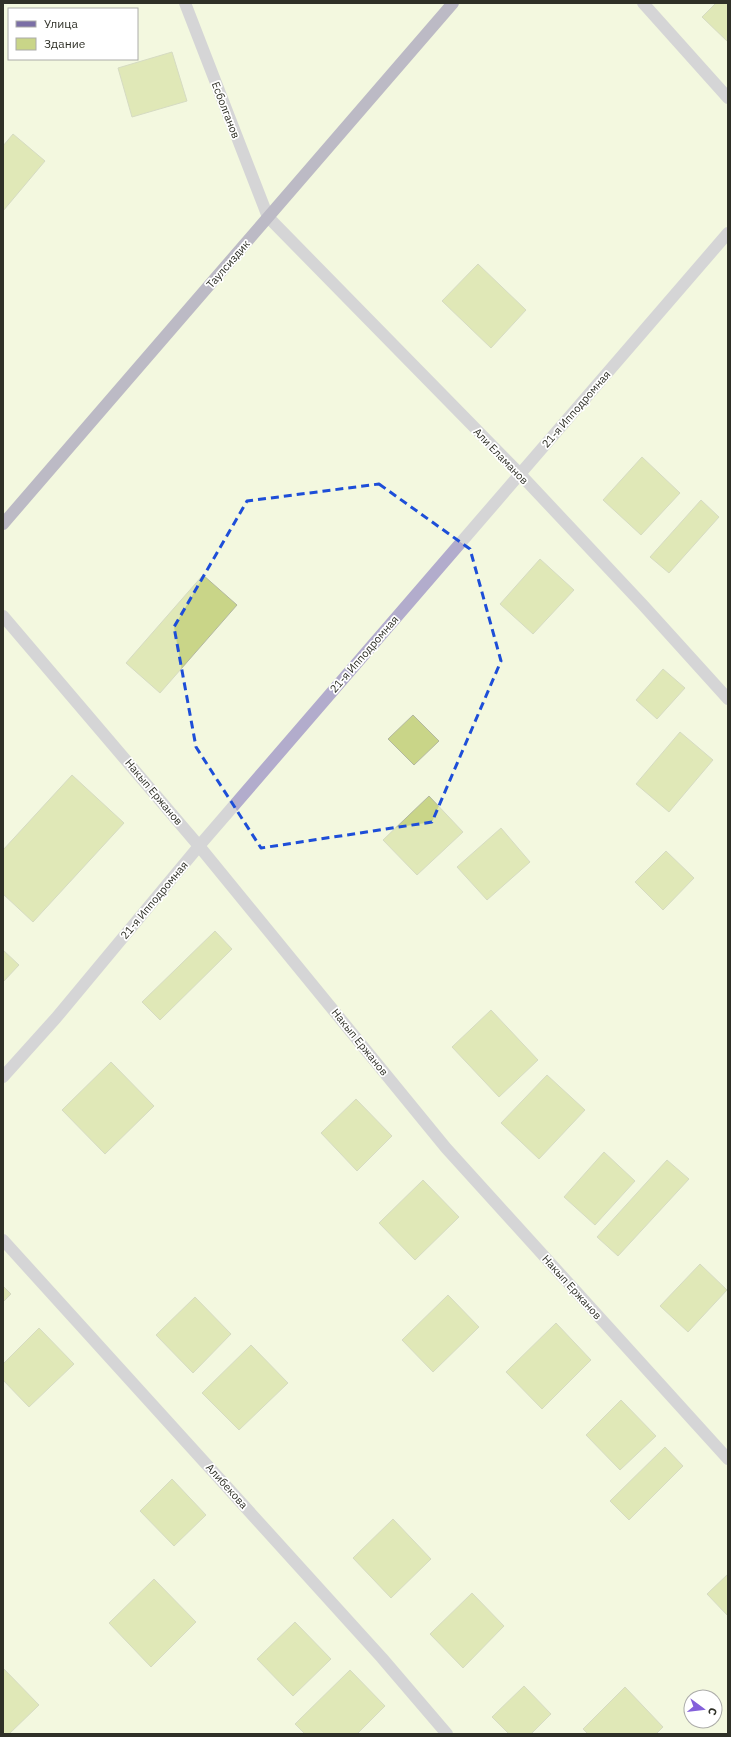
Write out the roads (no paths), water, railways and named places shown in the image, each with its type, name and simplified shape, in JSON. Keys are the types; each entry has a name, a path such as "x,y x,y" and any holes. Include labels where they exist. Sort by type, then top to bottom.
{"main road":[{"name":"Таулсиздик","path":"3,524 453,3"}],"street":[{"name":"Есболганов","path":"185,3 268,218"},
{"path":"643,3 728,98"},
{"name":"Али Еламанов","path":"268,218 520,474 643,605 728,699"},
{"name":"21-я Ипподромная","path":"3,1077 56,1018 199,846 728,233"},
{"name":"Накып Ержанов","path":"3,616 199,846 446,1148 728,1460"},
{"name":"Алибекова","path":"3,1240 377,1652 447,1734"}]}
